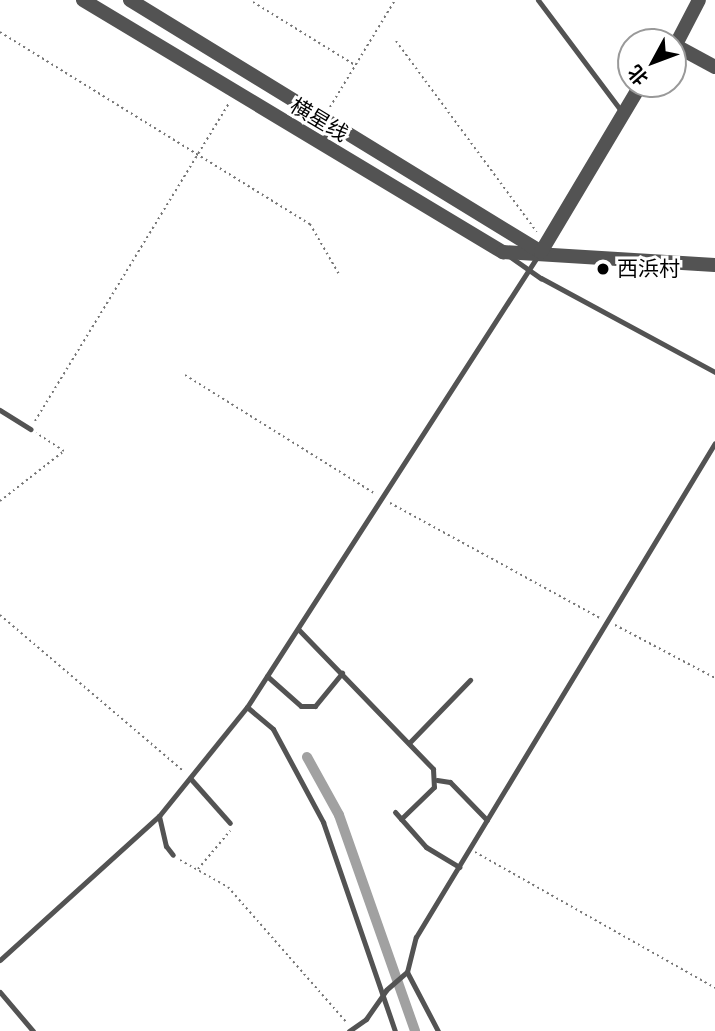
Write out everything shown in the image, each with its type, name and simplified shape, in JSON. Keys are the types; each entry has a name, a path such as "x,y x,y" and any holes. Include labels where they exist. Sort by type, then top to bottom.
{"street":[{"name":"横星线","path":"83,0 320,145 503,252 544,248 715,265"},
{"name":"横星线","path":"130,0 327,121 544,248"},
{"path":"699,0 688,26 701,59"},
{"path":"687,53 715,67"},
{"path":"544,248 633,98"}],"lane":[{"path":"538,0 624,114"},
{"path":"320,145 327,121"},
{"path":"0,960 159,816 247,707 384,499 527,269 544,248"},
{"path":"503,252 527,269 715,372"},
{"path":"0,410 30,429"},
{"path":"350,1030 366,1019 385,992 407,972 416,937 715,443"},
{"path":"299,630 433,769 437,780"},
{"path":"267,676 301,706 315,706 342,673"},
{"path":"409,743 470,680"},
{"path":"247,707 273,729 323,822 385,992 395,1031"},
{"path":"190,778 230,823"},
{"path":"437,780 450,782 486,820"},
{"path":"401,819 437,780"},
{"path":"395,812 426,847 459,867"},
{"path":"159,816 166,846 173,855"},
{"path":"407,972 438,1031"},
{"path":"0,992 33,1031"}],"path":[{"path":"327,121 395,0"},
{"path":"253,2 356,66"},
{"path":"0,32 310,224 340,276"},
{"path":"396,41 544,248"},
{"path":"0,501 64,451 30,429 235,93"},
{"path":"184,374 384,499 715,678"},
{"path":"0,615 190,778"},
{"path":"196,871 230,832 230,823"},
{"path":"470,849 715,988"},
{"path":"173,855 196,871 228,887 350,1030"}],"waterway":[{"path":"307,757 339,815 415,1031"}],"place":[{"name":"西浜村","path":"603,269"}]}
